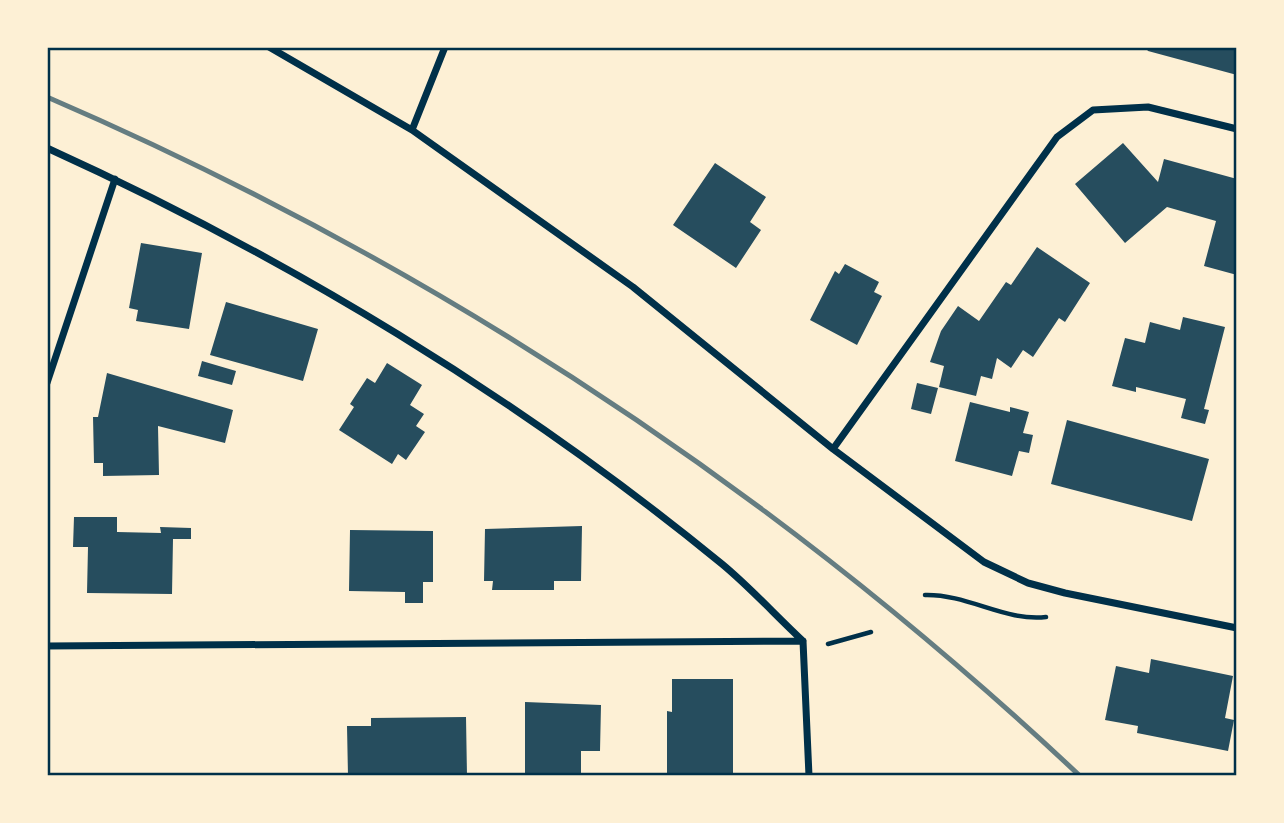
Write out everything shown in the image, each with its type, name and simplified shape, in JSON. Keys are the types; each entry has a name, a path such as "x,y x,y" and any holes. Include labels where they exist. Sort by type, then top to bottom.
{"street":[{"path":"269,47 412,130 633,288 833,449 984,562 1028,583 1065,593 1237,628"},
{"path":"412,130 445,47"},
{"path":"833,449 1057,137 1093,110 1148,107 1237,129"},
{"path":"47,148 115,179 314,286 448,365 590,463 714,558 803,641 809,776"},
{"path":"47,383 115,179"},
{"path":"47,646 803,641"}],"path":[{"path":"925,594 963,597 1031,618 1048,617 1059,610 1065,593"},
{"path":"803,641 830,644 871,632"}],"building":[{"path":"1145,47 1237,47 1237,75 1148,51"},
{"path":"1123,143 1158,182 1164,159 1237,179 1237,275 1204,266 1216,221 1167,207 1125,243 1075,184"},
{"path":"715,163 766,197 750,222 761,230 736,268 673,225"},
{"path":"141,243 202,253 189,329 136,321 138,310 129,308"},
{"path":"1037,247 1090,283 1065,322 1059,318 1033,357 1023,350 1011,368 997,358 992,379 981,376 976,396 939,387 944,366 930,362 941,331 958,306 979,321 1006,282 1011,285"},
{"path":"845,264 879,282 874,292 882,296 857,345 810,320 835,271 839,274"},
{"path":"226,302 318,329 303,381 210,355"},
{"path":"1183,317 1225,327 1204,409 1209,410 1205,424 1181,418 1186,399 1136,387 1136,392 1112,386 1125,338 1145,343 1150,322 1180,330"},
{"path":"202,361 236,371 232,385 198,376"},
{"path":"387,363 422,385 410,405 424,414 416,426 425,432 406,460 398,454 392,464 339,430 354,407 350,404 367,378 375,383"},
{"path":"107,373 233,410 225,443 158,426 159,475 103,476 103,463 94,463 93,417 98,417"},
{"path":"917,383 938,388 931,414 911,409"},
{"path":"970,402 1010,412 1010,407 1029,412 1023,433 1033,435 1029,453 1019,451 1012,476 955,461"},
{"path":"1067,420 1209,459 1192,521 1051,484"},
{"path":"74,517 117,517 117,532 161,533 160,527 191,528 191,539 173,539 172,594 87,593 88,547 73,547"},
{"path":"582,526 581,581 554,581 554,590 492,590 493,581 484,581 485,529"},
{"path":"350,530 433,531 433,582 423,582 423,603 405,603 405,592 349,591"},
{"path":"1151,659 1233,676 1225,718 1234,720 1228,751 1137,733 1138,726 1105,720 1116,666 1149,673"},
{"path":"672,679 733,679 733,776 667,776 667,711 672,712"},
{"path":"525,702 601,705 600,751 581,751 581,773 525,773"},
{"path":"466,717 467,776 348,776 347,726 371,726 371,718"}],"railway":[{"path":"47,97 189,162 328,233 463,309 594,391 721,479 844,572 964,671 1080,776"}]}
